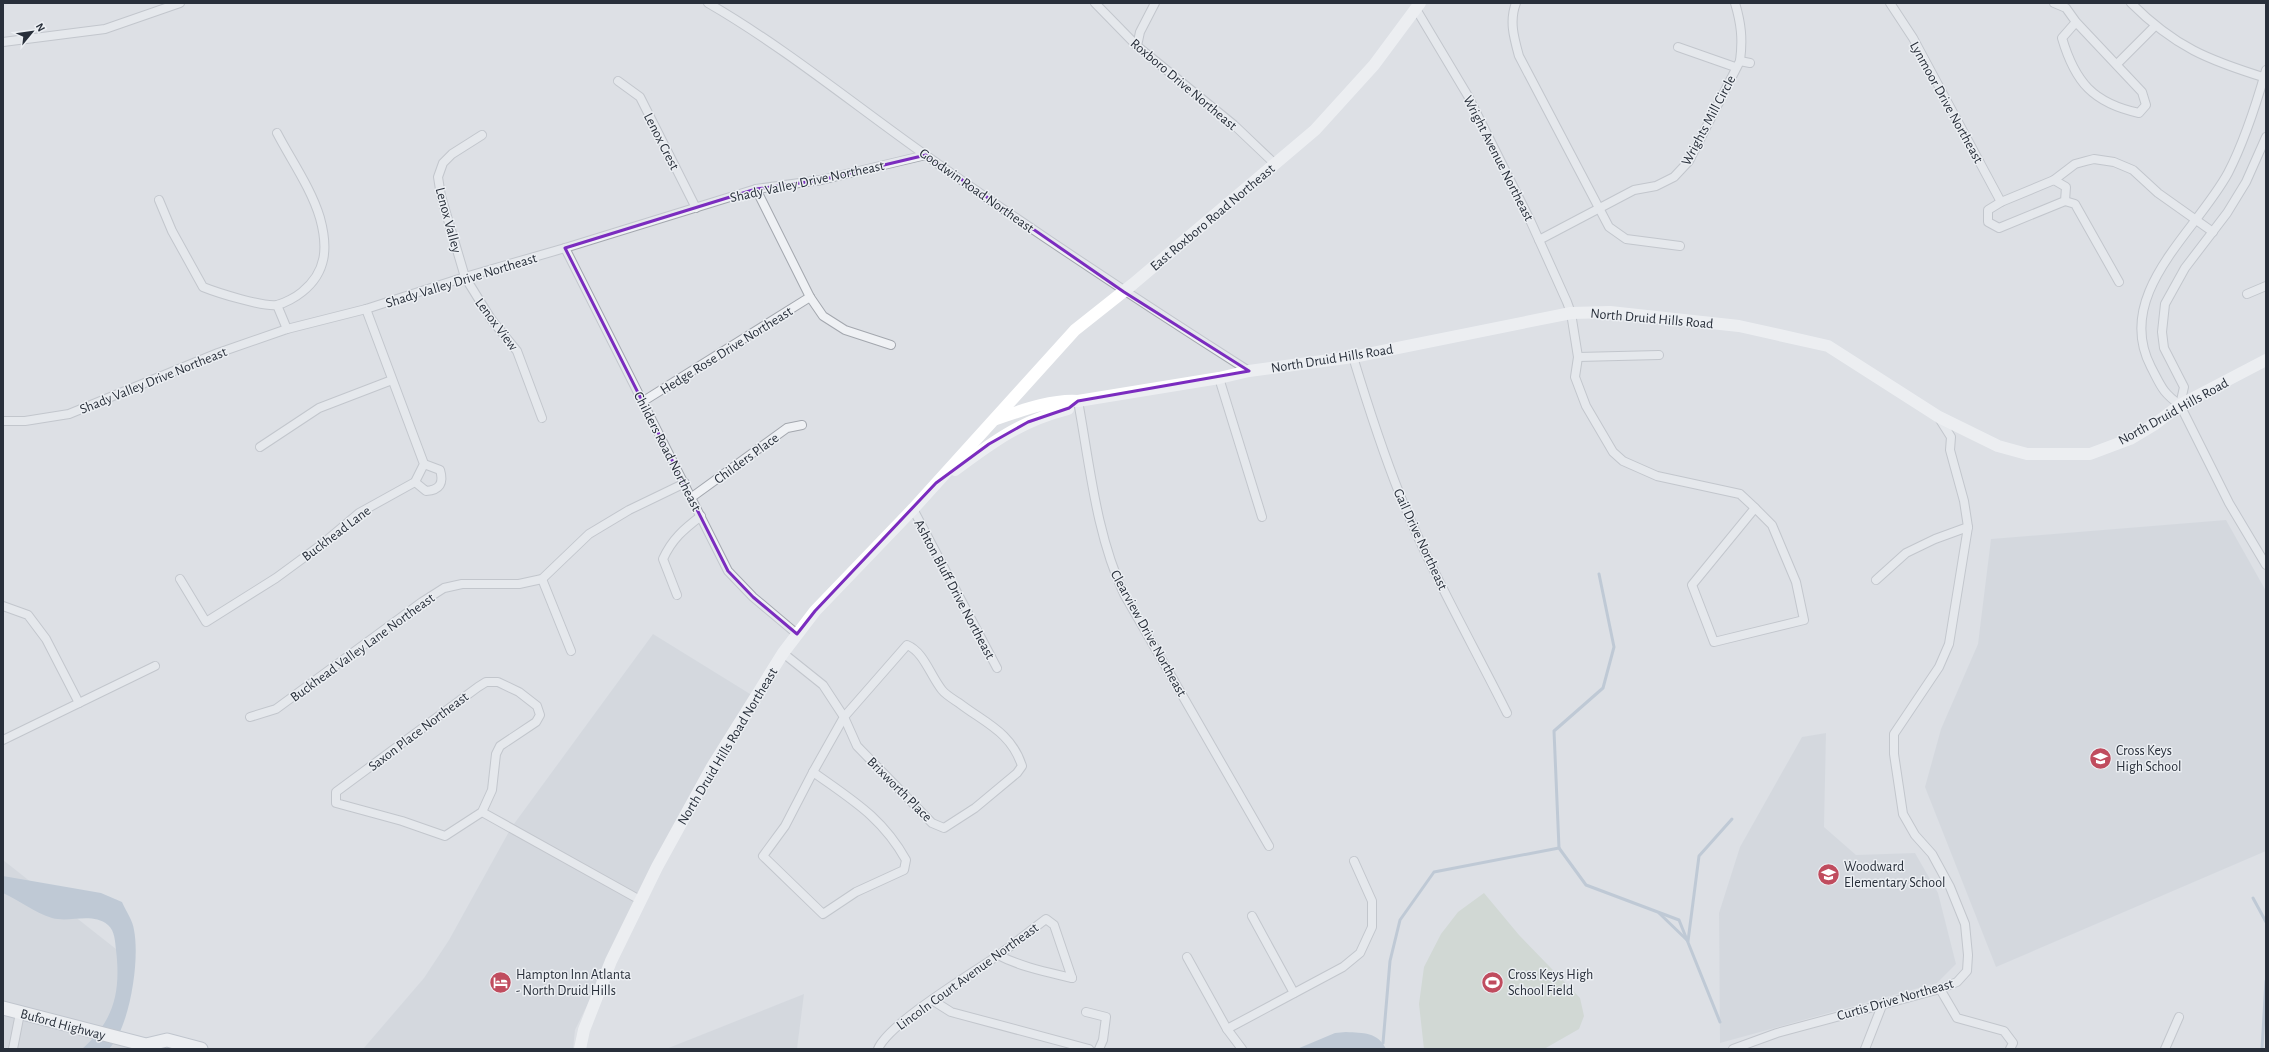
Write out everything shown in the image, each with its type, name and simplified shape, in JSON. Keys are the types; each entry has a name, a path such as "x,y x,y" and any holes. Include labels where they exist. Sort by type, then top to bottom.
{"main road":[{"name":"East Roxboro Road Northeast","path":"993,421 1075,330 1124,292 1315,130 1374,64 1418,6"},
{"name":"North Druid Hills Road","path":"993,421 1026,410 1068,401 1078,402 1219,378 1249,371 1353,357 1571,313 1610,312 1732,325 1828,346 1939,417 1998,446 2027,454 2090,454 2130,439 2155,424 2180,405 2266,360"},
{"name":"North Druid Hills Road Northeast","path":"936,483 1006,433 1048,414 1069,408 1078,402"},
{"name":"North Druid Hills Road Northeast","path":"580,1049 584,1030 611,961 640,900 712,767 782,653 815,611 914,509 993,421"},
{"name":"Buford Highway","path":"3,1008 148,1047 167,1040 201,1049"}],"street":[{"path":"3,42 105,29 180,3"},
{"name":"Goodwin Road Northeast","path":"708,3 718,5 756,31 926,155 1124,292 1249,371"},
{"name":"Roxboro Drive Northeast","path":"1095,3 1137,46 1234,125 1275,164"},
{"path":"1137,46 1140,32 1155,3"},
{"path":"1516,3 1512,15 1514,39 1519,56 1609,227 1626,239 1680,246"},
{"name":"Wrights Mill Circle","path":"1539,240 1634,190 1656,186 1674,178 1689,161 1738,64 1742,42 1741,26 1734,3"},
{"name":"Lynmoor Drive Northeast","path":"1890,3 1913,38 2001,202"},
{"path":"2054,3 2066,8 2076,22 2142,92 2146,105 2139,112 2109,104 2095,96 2076,71 2067,54 2062,38 2076,22"},
{"path":"2131,3 2155,26 2190,49 2217,62 2265,75 2257,104 2231,165 2210,202 2168,257 2153,282 2146,298 2142,316 2145,354 2166,395 2180,405 2229,503 2266,565"},
{"name":"Wright Avenue Northeast","path":"1418,6 1468,96 1539,240 1571,313 1578,357 1575,377 1586,406 1608,446 1623,461 1657,476 1740,494 1755,508 1772,525 1796,582 1804,620 1714,642 1692,585 1755,508"},
{"path":"2117,64 2155,26"},
{"path":"1678,47 1738,64 1750,63"},
{"name":"Lenox Crest","path":"618,81 640,96 696,208"},
{"path":"159,200 175,237 204,287 230,297 277,305 297,296 314,282 324,262 324,246 319,217 277,133"},
{"name":"Lenox Valley","path":"464,277 441,196 438,177 443,163 452,154 482,136"},
{"path":"2180,405 2184,387 2164,348 2162,332 2165,304 2185,268 2213,232 2246,182 2266,136"},
{"name":"Shady Valley Drive Northeast","path":"3,421 32,421 69,414 218,353 287,329 366,309 464,277 756,190 821,180 926,155"},
{"path":"2119,282 2075,204 2065,201 1999,228 1988,222 1988,210 2001,202 2054,180 2075,164 2094,159 2114,162 2133,170 2158,193 2213,232"},
{"path":"2054,180 2066,187 2065,201"},
{"path":"756,190 810,297 823,316 845,330 892,345"},
{"name":"Childers Road Northeast","path":"565,248 728,570 753,598 797,634"},
{"name":"Lenox View","path":"464,277 490,319 518,351 542,418"},
{"path":"2247,294 2266,286"},
{"name":"Hedge Rose Drive Northeast","path":"642,402 810,297"},
{"path":"277,305 287,329"},
{"path":"366,309 424,464 440,470 443,480 440,486 435,490 426,491 414,482 424,464"},
{"path":"1578,357 1659,355"},
{"name":"Gail Drive Northeast","path":"1353,357 1368,406 1400,495 1430,563 1507,713"},
{"path":"1219,378 1262,517"},
{"path":"260,447 319,408 392,380"},
{"name":"Clearview Drive Northeast","path":"1078,402 1104,541 1114,572 1124,594 1269,846"},
{"name":"Curtis Drive Northeast","path":"1733,1049 1777,1033 1883,1003 1940,989 1957,982 1967,971 1965,924 1947,880 1932,854 1914,835 1904,814 1894,754 1894,734 1939,667 1949,644 1968,527 1964,501 1950,450 1951,437 1939,417"},
{"name":"Childers Place","path":"692,497 787,428 802,425"},
{"name":"Buckhead Lane","path":"180,579 206,622 276,578 321,545 359,513 414,482"},
{"path":"571,651 542,579 588,534 629,510 685,483"},
{"name":"Ashton Bluff Drive Northeast","path":"914,509 997,668"},
{"path":"677,595 663,559 669,545 689,525 701,516"},
{"path":"1876,580 1906,553 1935,539 1968,527"},
{"name":"Buckhead Valley Lane Northeast","path":"250,717 276,709 422,602 444,588 462,584 519,584 542,579"},
{"path":"3,606 28,615 46,639 79,703"},
{"name":"Brixworth Place","path":"782,653 823,685 844,717 857,746 932,823 944,828 975,808 1017,773 1022,766 1013,747 998,729 974,715 943,692 929,672 917,649 907,645 844,717 813,772 785,826 763,856 823,914 856,892 904,870 906,860 881,824 862,806 813,772"},
{"path":"3,740 155,666"},
{"name":"Saxon Place Northeast","path":"486,682 498,682 519,692 537,706 540,715 536,722 500,746 496,754 492,790 482,812 445,836 402,821 336,803 336,792 478,687 486,682"},
{"path":"482,812 640,900"},
{"path":"1227,1029 1343,967 1360,953 1372,927 1372,901 1354,861"},
{"path":"1252,916 1294,993"},
{"name":"Lincoln Court Avenue Northeast","path":"878,1049 882,1039 932,1000 998,955 1046,919 1054,924 1072,978 1042,971 1010,961 998,955"},
{"path":"1187,957 1227,1029 1242,1049"},
{"path":"1940,989 1957,1018 2004,1031 2012,1043 2010,1049"},
{"path":"932,1000 951,1012 1089,1049"},
{"path":"1865,1049 1883,1003"},
{"path":"1086,1012 1106,1017 1103,1040 1099,1049"},
{"path":"13,1049 20,1013"},
{"path":"2165,1049 2179,1017"}],"highlighted area":[{"path":"926,155 1124,292 1249,371 1078,401 1069,408 1028,422 989,444 936,483 815,611 797,634 753,597 728,571 565,248 756,189 821,180"}],"shaded area":[{"name":"Cross Keys High School","path":"2226,520 2266,591 2266,851 1996,967 1925,787 1941,729 1978,644 1991,539"},
{"path":"653,634 755,697 632,914 575,1030 573,1049 363,1049 424,978 449,940 511,828"},
{"name":"Woodward Elementary School","path":"1826,733 1824,827 1856,855 1915,853 1938,893 1956,964 1937,983 1720,1043 1719,913 1740,847 1802,737"},
{"path":"3,860 135,964 108,1034 184,1049 3,1049"},
{"path":"804,994 797,1049 666,1049"}],"green space":[{"name":"Cross Keys High School Field","path":"1484,893 1519,935 1580,998 1584,1016 1579,1029 1544,1049 1424,1049 1419,1004 1424,967 1441,934 1458,912"}],"water":[{"path":"3,876 101,893 122,902 134,930 136,958 132,992 128,1010 123,1025 109,1049 82,1049 102,1028 113,1005 116,992 117,965 115,940 112,930 102,921 95,919 59,919 39,913 3,893"},
{"path":"1335,1033 1364,1033 1374,1036 1383,1043 1386,1049 1297,1049"}],"waterway":[{"path":"1559,848 1554,731 1603,688 1614,647 1599,574"},
{"path":"1659,913 1688,941 1699,856 1732,819"},
{"path":"1383,1043 1390,961 1400,920 1434,872 1559,848 1586,885 1679,920 1720,1022"},
{"path":"2253,898 2266,922"},
{"path":"2262,1049 2266,981"}],"place":[{"name":"Cross Keys High School","path":"2100,758"},
{"name":"Woodward Elementary School","path":"1829,874"},
{"name":"Hampton Inn Atlanta - North Druid Hills","path":"501,982"},
{"name":"Cross Keys High School Field","path":"1493,982"}]}
